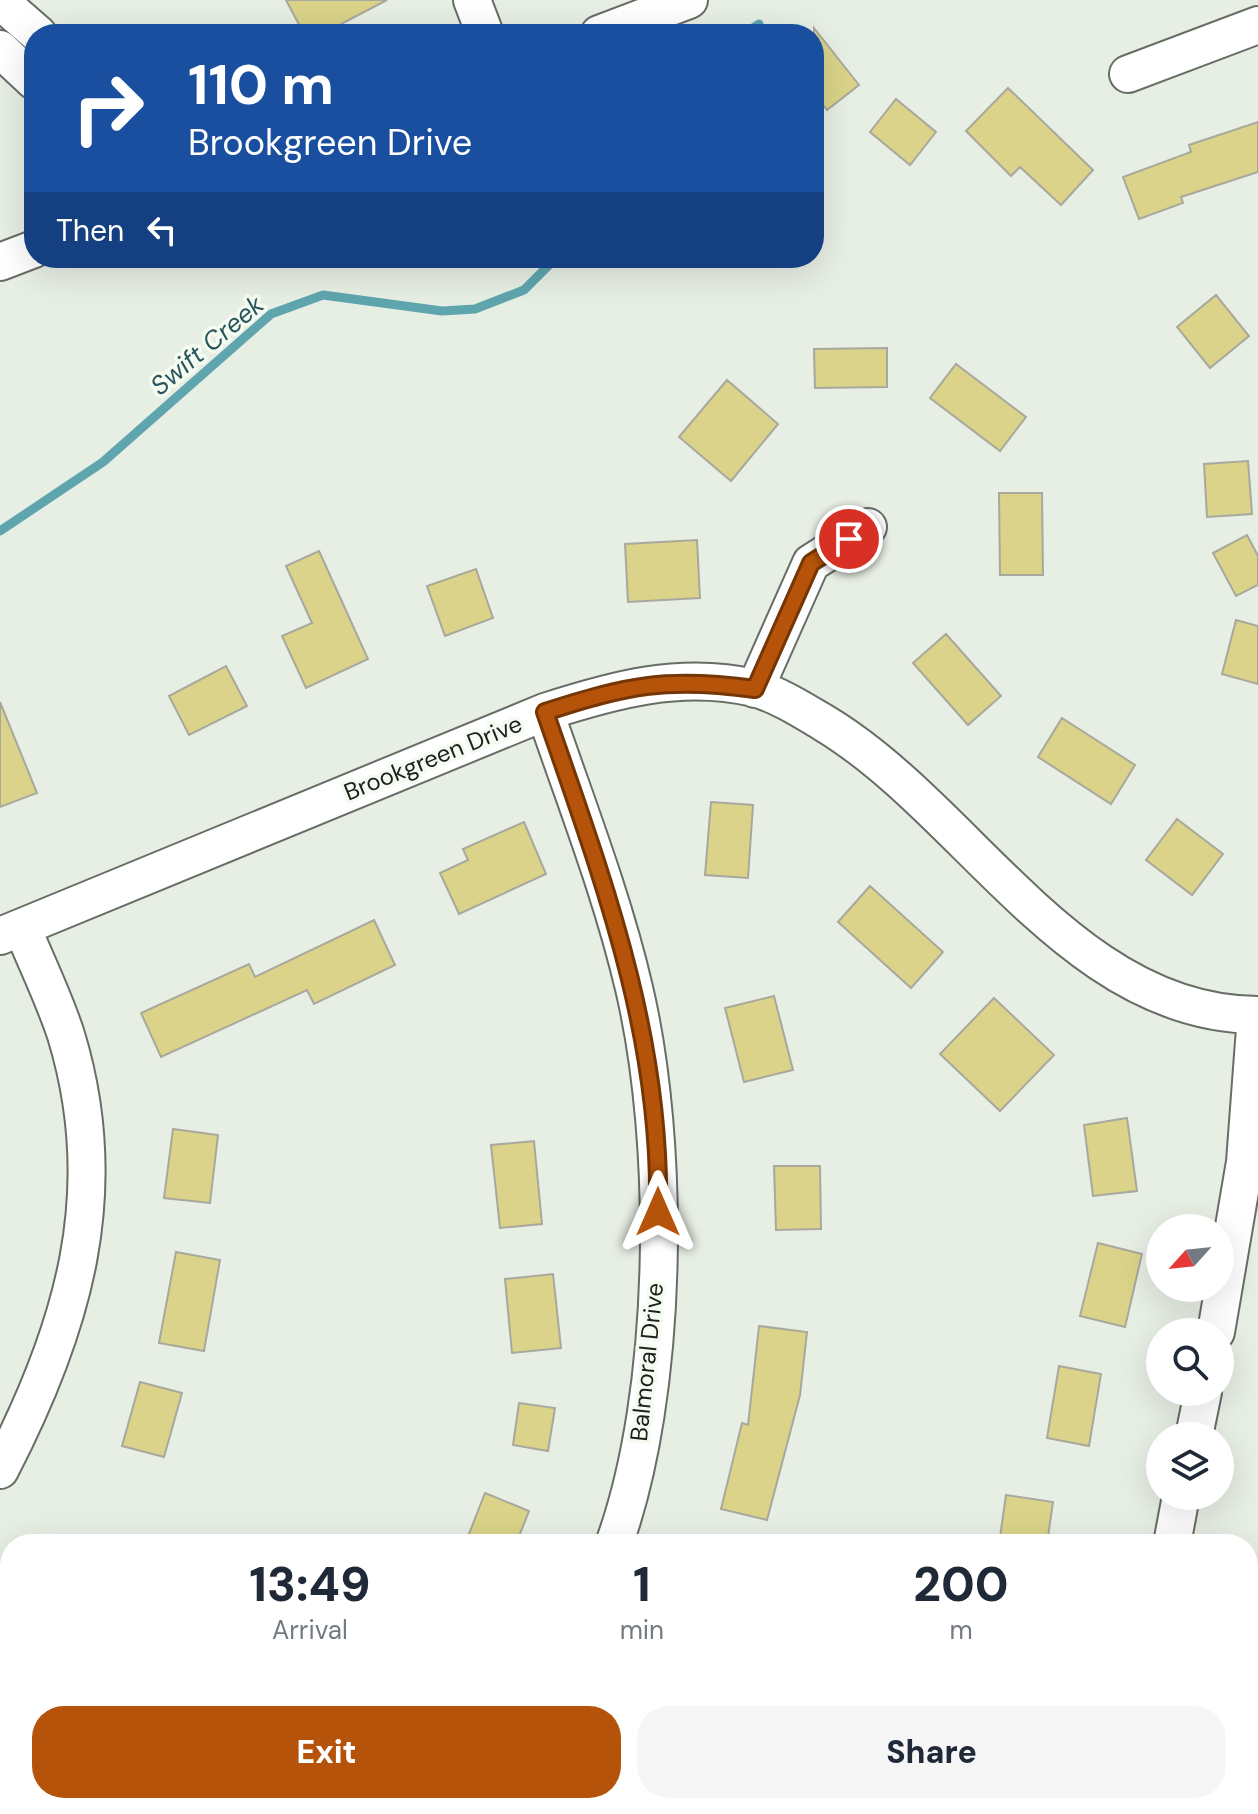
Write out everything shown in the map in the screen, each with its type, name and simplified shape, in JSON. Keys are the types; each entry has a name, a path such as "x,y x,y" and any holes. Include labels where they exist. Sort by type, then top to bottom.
{"street":[{"path":"472,0 481,24"},
{"path":"625,24 689,0"},
{"path":"0,1 26,24"},
{"path":"1128,74 1258,25"},
{"path":"0,49 24,72"},
{"path":"0,262 24,253"},
{"path":"755,689 811,563 868,527"},
{"name":"Brookgreen Drive","path":"11,931 545,712 638,685 710,683 755,689 825,723 892,771 1065,939 1100,962 1135,982 1196,1007 1257,1015"},
{"name":"Balmoral Drive","path":"545,712 617,920 635,991 646,1062 658,1183 654,1327 646,1399 635,1471 617,1534"},
{"path":"0,1470 21,1429 67,1314 79,1268 86,1222 83,1115 65,1032 11,931"},
{"path":"1218,1318 1245,1162 1257,1015"},
{"path":"1174,1534 1178,1510"}],"building":[{"path":"286,0 387,0 341,24 299,24"},
{"path":"824,41 859,85 827,110 824,106"},
{"path":"1008,88 1093,170 1061,205 1020,167 1011,176 966,131"},
{"path":"896,99 936,132 910,165 870,132"},
{"path":"1258,122 1258,172 1181,197 1183,203 1139,219 1123,177 1191,152 1189,145"},
{"path":"1216,295 1249,336 1210,368 1177,327"},
{"path":"887,348 887,387 815,388 814,349"},
{"path":"956,364 1026,417 1000,451 930,398"},
{"path":"727,380 778,424 731,481 679,437"},
{"path":"1248,461 1252,514 1207,517 1204,464"},
{"path":"999,493 1042,493 1043,575 1000,575"},
{"path":"1247,535 1258,556 1258,585 1236,596 1213,553"},
{"path":"697,540 700,598 628,602 625,544"},
{"path":"319,551 368,659 306,688 282,636 312,623 286,566"},
{"path":"476,569 493,618 445,636 427,586"},
{"path":"1236,620 1258,626 1258,684 1222,674"},
{"path":"946,634 1001,696 968,725 913,663"},
{"path":"226,666 247,706 189,735 169,696"},
{"path":"0,702 37,793 0,807"},
{"path":"1062,718 1135,765 1111,804 1038,757"},
{"path":"711,802 753,805 748,878 705,875"},
{"path":"1177,819 1223,854 1192,895 1146,860"},
{"path":"524,822 546,874 459,914 440,873 468,860 463,849"},
{"path":"870,886 943,952 911,988 838,922"},
{"path":"374,920 395,965 314,1004 307,990 161,1057 141,1013 249,964 255,977"},
{"path":"774,996 793,1070 744,1082 725,1008"},
{"path":"994,998 1054,1055 1000,1111 940,1054"},
{"path":"1127,1118 1137,1191 1093,1196 1084,1125"},
{"path":"173,1129 218,1135 210,1203 164,1198"},
{"path":"534,1141 542,1224 500,1228 491,1145"},
{"path":"774,1166 820,1166 821,1229 776,1230"},
{"path":"1098,1243 1142,1254 1125,1327 1080,1316"},
{"path":"176,1252 220,1260 204,1351 159,1343"},
{"path":"553,1274 561,1348 512,1353 505,1279"},
{"path":"759,1326 807,1332 800,1395 767,1520 721,1509 742,1423 748,1425"},
{"path":"1059,1366 1101,1374 1089,1446 1047,1438"},
{"path":"140,1382 182,1393 164,1457 122,1446"},
{"path":"519,1403 555,1408 548,1451 513,1445"},
{"path":"485,1493 529,1511 520,1534 469,1534"},
{"path":"1006,1495 1053,1502 1048,1534 1000,1534"}],"waterway":[{"name":"Swift Creek","path":"0,531 103,462 271,314 323,295 442,311 475,309 524,290 546,268"}],"route":[{"path":"658,1212 646,1062 635,991 617,920 545,712 638,685 710,683 755,689 811,563 849,539"}]}
